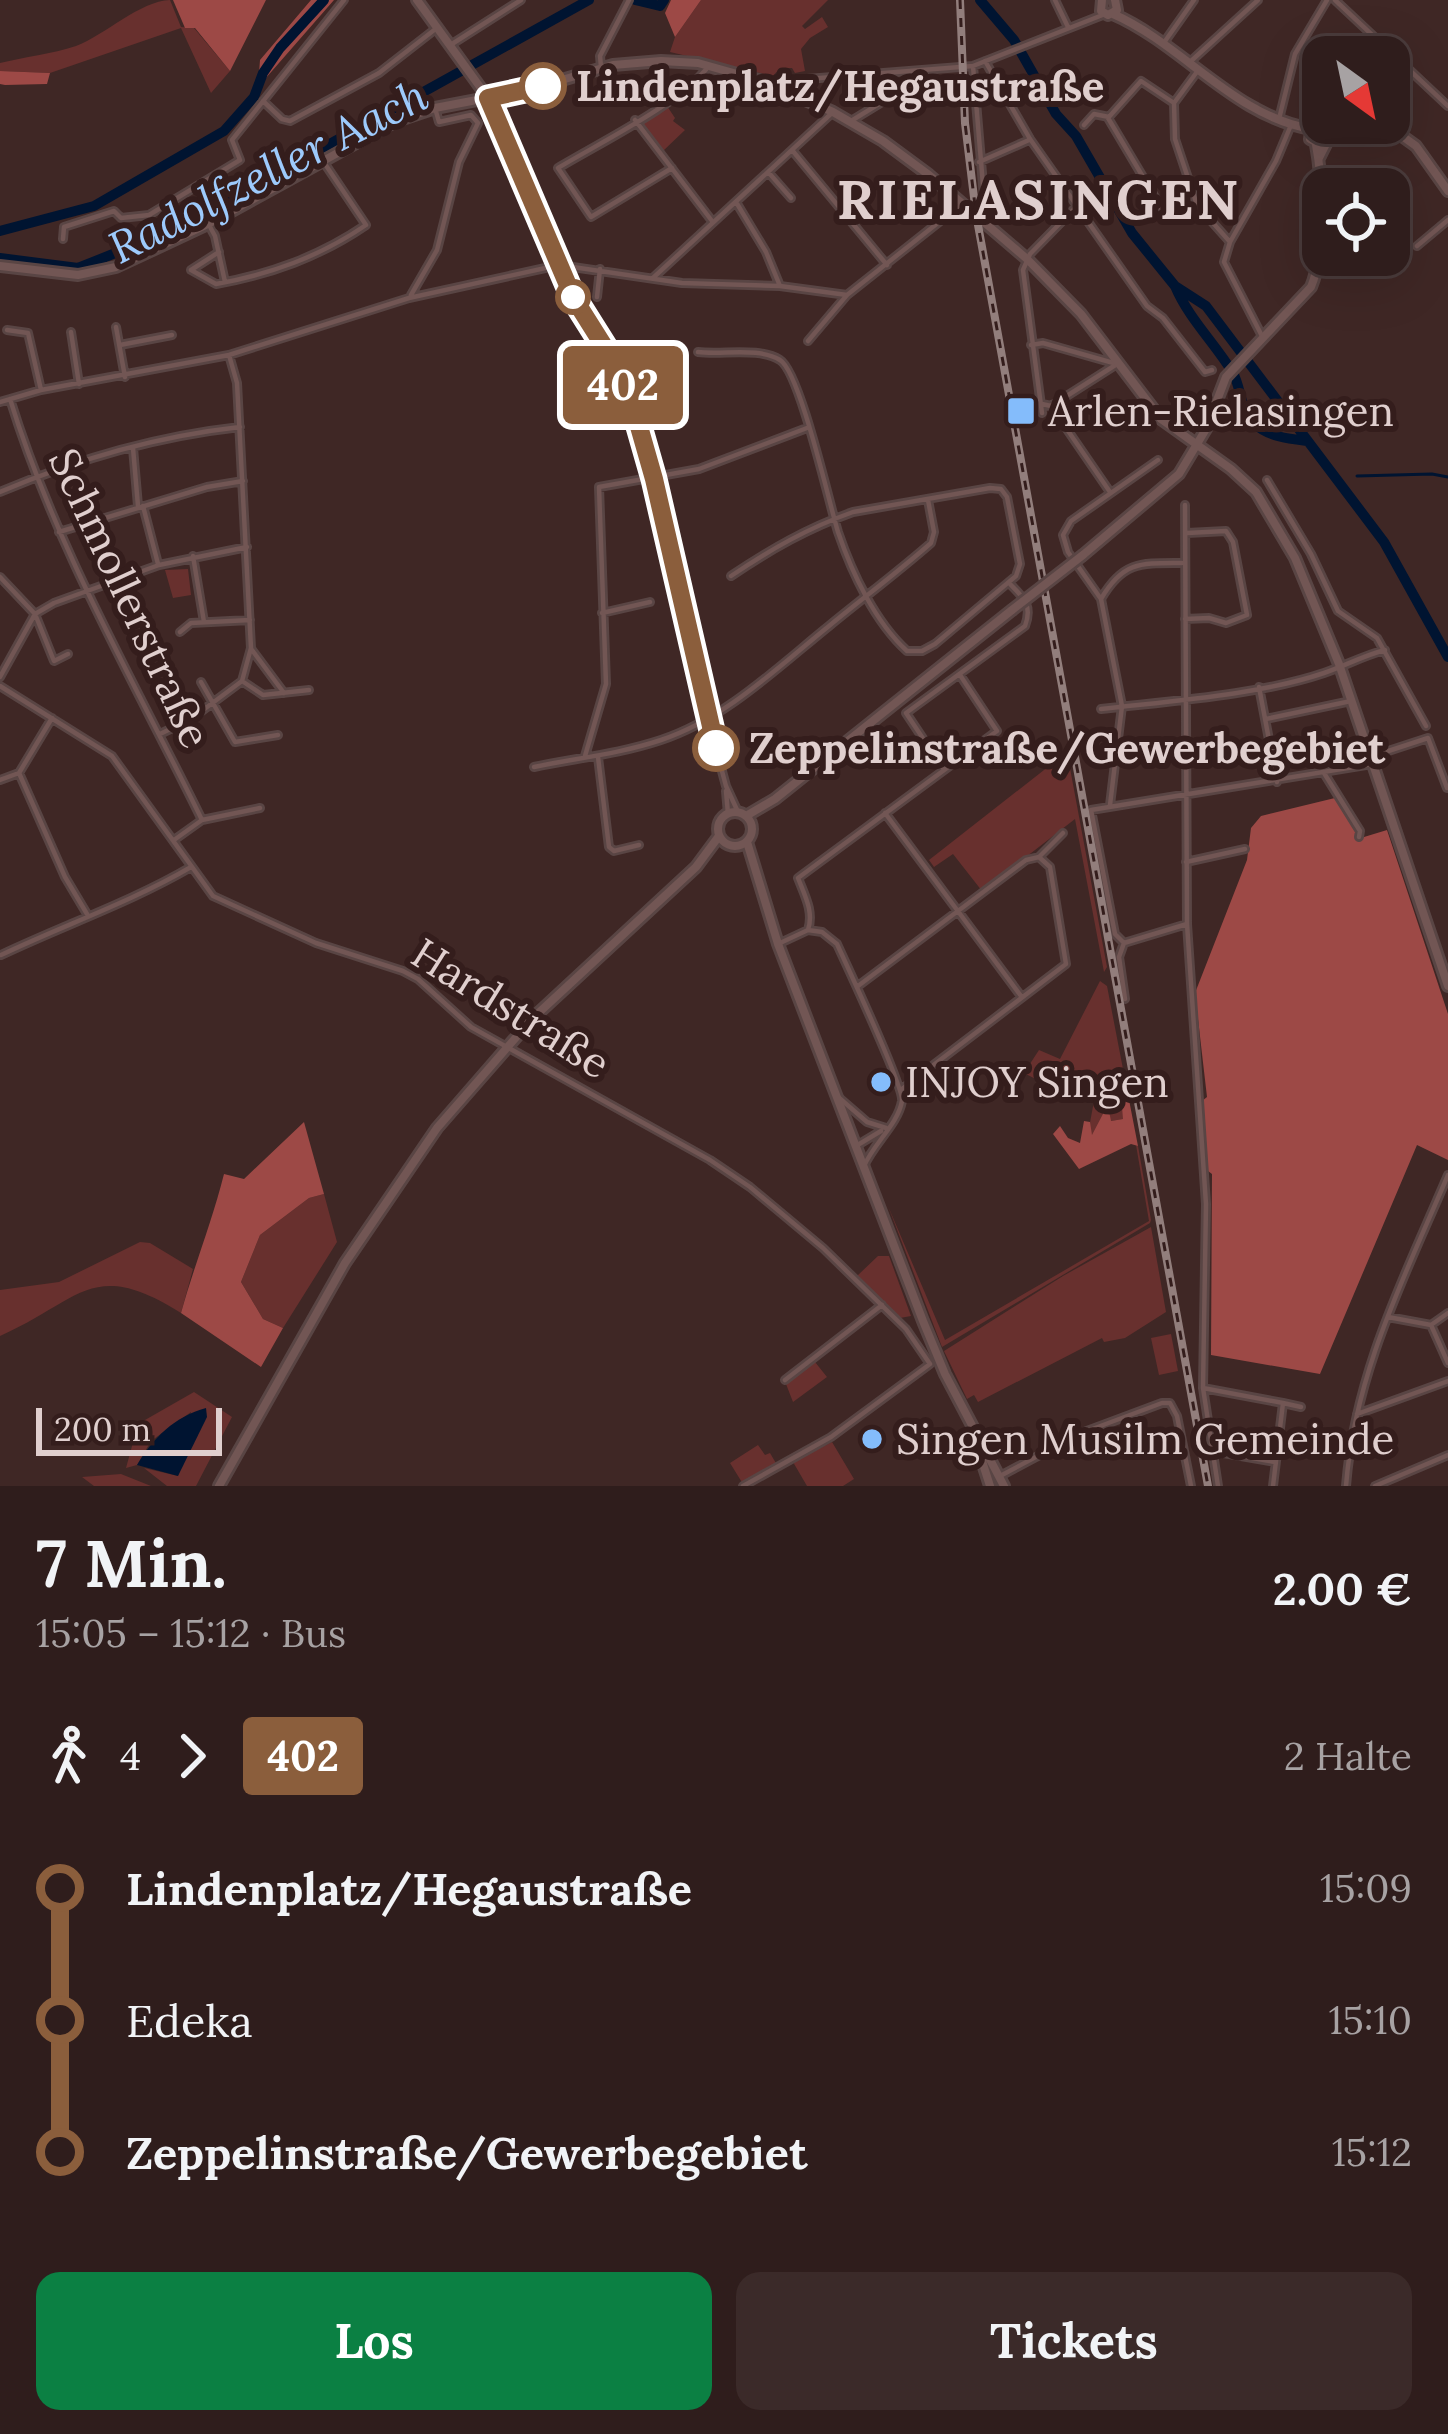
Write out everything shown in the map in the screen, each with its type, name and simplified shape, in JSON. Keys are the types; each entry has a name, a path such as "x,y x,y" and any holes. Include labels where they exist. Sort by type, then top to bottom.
{"main road":[{"path":"418,0 488,98"},
{"path":"1109,7 1302,131"},
{"path":"0,266 78,274 116,266 208,224 395,121 601,68 661,61 709,66 790,92 833,112 929,175 1027,259 1081,314 1161,419 1256,492 1295,558 1339,664 1448,986"},
{"path":"1410,142 1447,186"},
{"path":"695,866 737,844 775,799 1170,484 1197,446 1222,384 1302,301 1315,276"},
{"path":"219,1486 345,1263 408,1166 505,1047 695,866 719,836 719,823 775,799"},
{"path":"737,814 752,828"},
{"path":"719,836 737,844 754,869 778,944 922,1321 1001,1481"},
{"path":"970,1422 987,1485"}],"street":[{"path":"63,239 64,227 114,211 121,218 149,215 240,160 232,140 344,0"},
{"path":"452,44 521,0"},
{"path":"1055,0 1068,27"},
{"path":"1163,44 1194,0"},
{"path":"1190,62 1258,0"},
{"path":"1279,118 1294,54 1331,0 1448,106"},
{"path":"601,68 600,56 628,3"},
{"path":"790,92 807,79 973,66 1109,7"},
{"path":"263,100 290,122 379,73 438,27"},
{"path":"985,61 1030,140 1147,306 1205,372 1213,370"},
{"path":"672,168 591,217 558,168 694,84 709,66"},
{"path":"973,66 982,219"},
{"path":"1199,69 1174,103 1175,139 1197,206 1230,242"},
{"path":"1108,117 1141,81 1174,103"},
{"path":"488,98 559,265 632,402 708,719 737,814"},
{"path":"850,121 886,99"},
{"path":"410,298 437,250 459,162 478,123 471,115 439,122 435,108"},
{"path":"654,278 833,112"},
{"path":"1084,125 1094,114 1108,117 1165,214 1197,206"},
{"path":"635,120 712,220"},
{"path":"1263,339 1224,262 1230,242 1294,126"},
{"path":"979,163 1030,140"},
{"path":"792,150 887,265"},
{"path":"218,252 191,269 210,282 225,282 305,261 366,225 323,160"},
{"path":"769,173 791,198"},
{"path":"736,202 780,286"},
{"path":"808,341 847,295 963,203"},
{"path":"1042,413 1024,270 1027,259 1076,206"},
{"path":"1417,246 1448,220"},
{"path":"208,224 225,282"},
{"path":"0,403 41,390 229,356 410,298 559,265 682,283 780,286 847,295"},
{"path":"597,297 600,269"},
{"path":"116,327 125,377"},
{"path":"7,330 28,333 41,390"},
{"path":"71,332 79,384"},
{"path":"120,345 172,335"},
{"path":"1031,344 1043,343 1117,364"},
{"path":"698,352 768,355 783,361 792,373 807,428 835,518 855,576 902,647 914,653 935,644 1009,583 1019,565 1007,497 1000,489 835,518 797,533 731,576"},
{"path":"160,734 214,704 242,681 250,648 237,383 229,356"},
{"path":"1051,406 1117,364"},
{"name":"Schmollerstraße","path":"10,399 34,477 58,532 202,820"},
{"path":"1042,404 1051,406 1111,493"},
{"path":"0,492 133,448 190,433 240,427"},
{"path":"585,756 607,684 599,488 699,469 807,428"},
{"path":"133,448 140,506 159,565"},
{"path":"1110,806 1122,706 1101,599 1063,542 1064,530 1158,460"},
{"path":"1267,480 1338,610 1369,630 1426,726"},
{"path":"58,532 243,481"},
{"path":"534,767 663,740 708,719 931,543 934,532 928,498"},
{"path":"1185,505 1187,924 1204,1173 1203,1388 1218,1486"},
{"path":"1184,619 1226,623 1247,615 1233,542 1226,531 1185,533"},
{"path":"0,676 35,614 159,565 247,548"},
{"path":"193,556 204,622"},
{"path":"1101,599 1116,576 1128,568 1183,563"},
{"path":"0,577 35,614 55,663 68,654"},
{"path":"944,769 906,713 1019,633 1029,616 1028,606 1009,583"},
{"path":"602,613 650,602"},
{"path":"180,632 191,623 250,620"},
{"path":"250,648 284,693"},
{"path":"1102,709 1186,700 1322,674 1384,650"},
{"path":"808,930 812,916 798,878 997,731 960,675"},
{"path":"242,681 263,694 309,690"},
{"path":"201,682 235,742 278,735"},
{"name":"Hardstraße","path":"0,686 112,756 213,896 316,943 418,979 460,1020 671,1136 751,1186 906,1329"},
{"path":"1258,686 1276,782"},
{"path":"1266,719 1351,700"},
{"path":"0,780 19,773 53,716"},
{"path":"1124,944 1115,934 1089,814 1092,809 1324,773 1428,738 1447,788"},
{"path":"598,757 609,847 639,845"},
{"path":"19,773 65,877 87,914"},
{"path":"1324,773 1360,831 1359,837"},
{"path":"172,841 202,820 260,808"},
{"path":"885,813 1022,998"},
{"path":"858,986 1026,860 1039,857 1063,833"},
{"path":"1186,862 1245,849"},
{"path":"902,1089 1064,967 1050,867 1039,857"},
{"path":"1,955 191,867"},
{"path":"1124,944 1187,924"},
{"path":"778,944 808,930 823,932 837,944 902,1089 897,1116 864,1167"},
{"path":"1124,944 1119,957 1125,999"},
{"path":"836,1096 867,1122 886,1128"},
{"path":"856,1145 886,1128"},
{"path":"1346,1486 1355,1414 1369,1359 1448,1174"},
{"path":"785,1380 882,1305"},
{"path":"1387,1317 1430,1325 1448,1313"},
{"path":"743,1486 846,1427 930,1364 906,1329 922,1321"},
{"path":"1430,1325 1448,1364"},
{"path":"1355,1414 1448,1382"},
{"path":"1203,1388 1301,1407"},
{"path":"987,1485 1001,1481 1034,1455 1114,1419 1170,1403 1191,1486"},
{"path":"1273,1486 1283,1403"},
{"path":"1212,1451 1276,1462"},
{"path":"1375,1486 1448,1455"}],"shaded area":[{"path":"170,0 181,27 194,28 230,71 211,93 181,28 50,73 0,71 0,63 76,46 147,6"},
{"path":"173,0 266,0 230,71 195,28 185,28"},
{"path":"311,0 334,0 258,87 260,60"},
{"path":"671,0 701,0 675,37 665,13"},
{"path":"701,0 828,0 802,26 805,29 822,17 828,27 801,49 805,71 795,73 792,68 780,68 773,76 670,52"},
{"path":"0,71 50,73 47,84 5,85 0,84"},
{"path":"667,106 673,121 685,130 663,151 639,121"},
{"path":"188,569 191,595 173,598 165,570"},
{"path":"1067,752 1107,967 1104,972 1075,819 982,891 953,854 934,867 929,860"},
{"path":"1339,797 1364,837 1387,830 1448,1014 1448,1160 1417,1145 1320,1374 1211,1355 1212,1174 1208,1171 1202,1101 1207,1097 1195,993 1247,860 1251,828 1261,816"},
{"path":"1100,981 1107,986 1123,1069 1119,1070 1124,1119 1111,1121 1092,1136 1089,1128 1096,1090 1066,1082 1051,1087 1024,1073 1039,1050 1060,1059"},
{"path":"1123,1069 1138,1146 1131,1144 1079,1169 1053,1134 1060,1126 1068,1138 1080,1143 1084,1121 1090,1122 1092,1135 1104,1112 1109,1111 1111,1121 1123,1119 1119,1070"},
{"path":"304,1122 324,1194 309,1198 260,1235 241,1282 263,1319 283,1328 261,1367 181,1313 224,1174 244,1179"},
{"path":"1136,1145 1150,1223 942,1347 888,1206 945,1340 1149,1221"},
{"path":"324,1194 337,1242 283,1328 263,1319 241,1282 260,1235 309,1198"},
{"path":"1151,1227 1166,1312 1125,1338 1104,1342 1102,1338 978,1402 974,1395 967,1399 944,1351"},
{"path":"140,1242 150,1243 193,1269 181,1313 151,1296 106,1286 69,1298 0,1336 0,1290 59,1282"},
{"path":"878,1256 889,1256 911,1316 900,1318 857,1276"},
{"path":"1171,1334 1178,1371 1159,1375 1151,1338"},
{"path":"815,1362 827,1377 793,1402 786,1384"},
{"path":"194,1392 232,1417 196,1486 167,1486 144,1468 178,1476 191,1412 151,1441 137,1465 126,1468 138,1424"},
{"path":"832,1442 854,1479 843,1486 807,1486 793,1462"},
{"path":"758,1445 777,1465 743,1484 730,1463"},
{"path":"121,1474 151,1486 94,1486 82,1477"}],"water":[{"path":"206,1408 207,1417 178,1476 137,1465 166,1430"}],"waterway":[{"name":"Radolfzeller Aach","path":"0,231 94,206 224,131 254,97 280,48 324,0"},
{"name":"Radolfzeller Aach","path":"0,258 78,268 180,227 589,0"},
{"name":"Radolfzeller Aach","path":"635,0 660,6 664,0"},
{"name":"Radolfzeller Aach","path":"980,0 1014,40 1132,233 1175,286 1206,306 1384,542 1448,657"},
{"name":"Radolfzeller Aach","path":"1175,286 1233,373 1250,418 1273,435 1308,441"},
{"path":"1357,476 1448,477"}],"railway":[{"path":"960,0 965,123 976,214 1208,1486"}],"bus line":[{"name":"402","path":"543,86 488,98 573,297 632,402 716,748"}],"place":[{"name":"Lindenplatz/Hegaustraße","path":"543,86"},
{"name":"Arlen-Rielasingen","path":"1021,411"},
{"name":"Zeppelinstraße/Gewerbegebiet","path":"716,748"},
{"name":"INJOY Singen","path":"881,1082"},
{"name":"Singen Musilm Gemeinde","path":"872,1439"}],"district":[{"name":"RIELASINGEN","path":"1039,200"}]}
